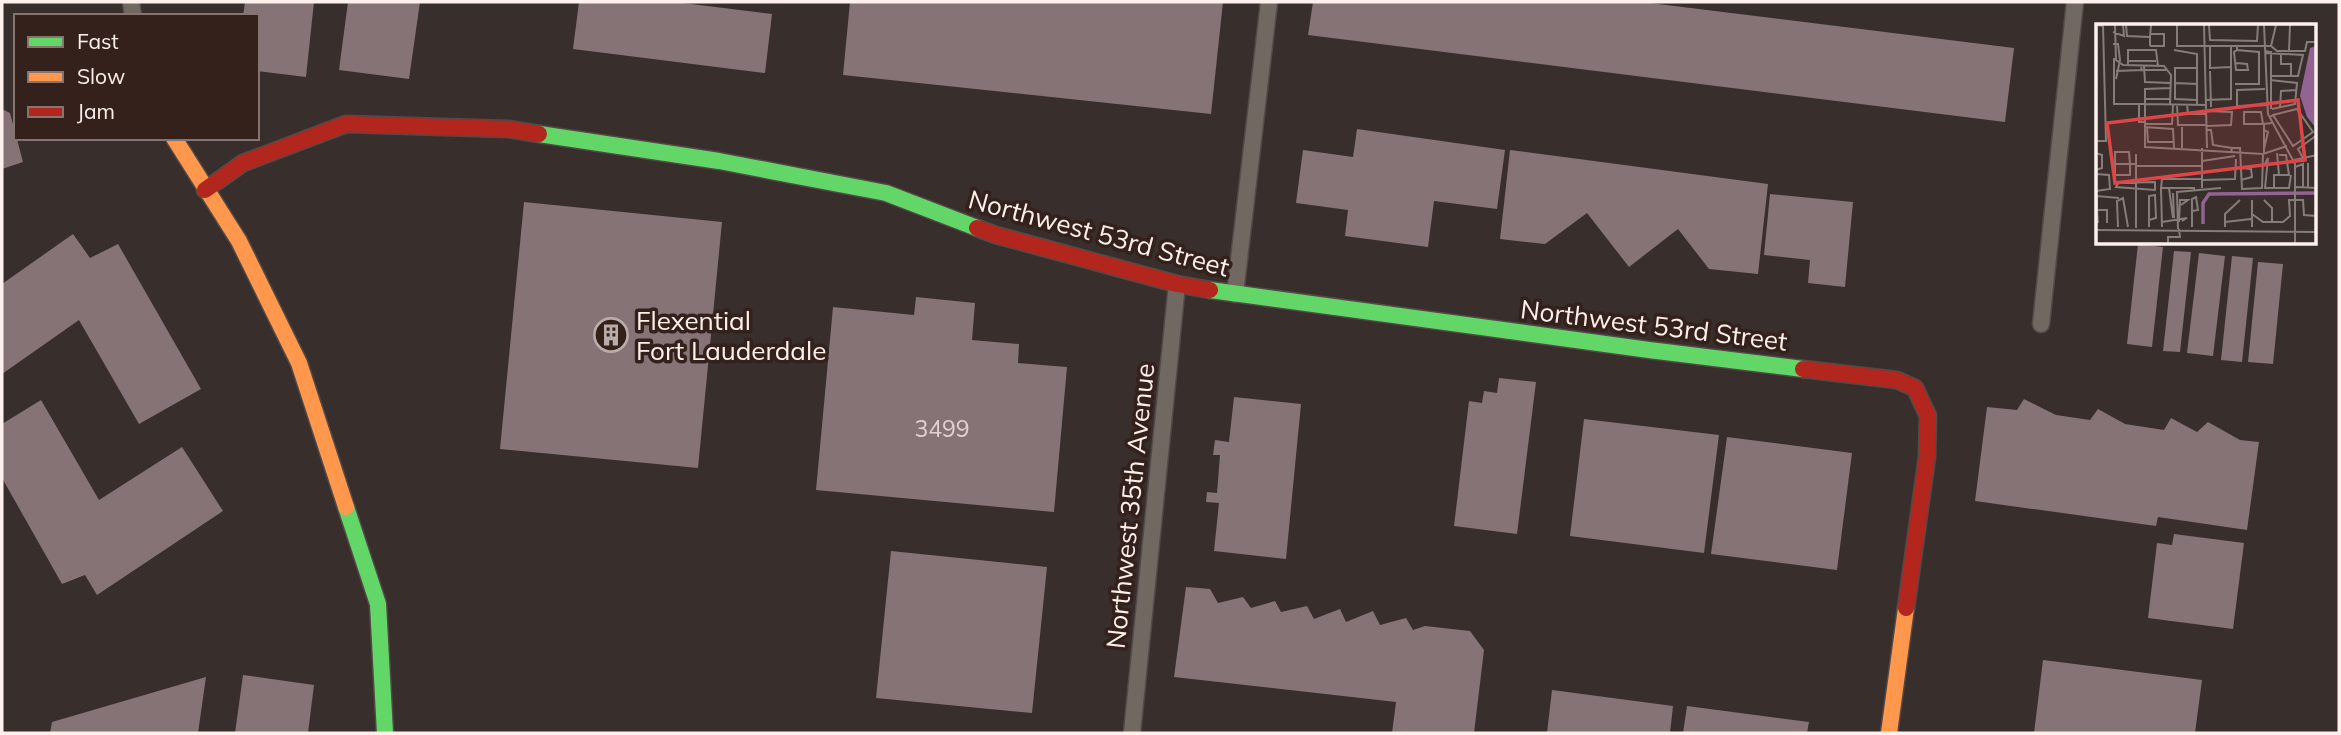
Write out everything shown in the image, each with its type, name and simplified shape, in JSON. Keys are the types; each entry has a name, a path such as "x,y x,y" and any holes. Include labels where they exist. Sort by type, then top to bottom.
{"street":[{"path":"1235,295 1269,2"},
{"path":"2041,324 2074,2"},
{"name":"Northwest 53rd Street","path":"205,190 243,163 346,124 508,129 719,161 886,193 996,235 1177,284 1235,295 1897,380 1915,388 1928,416 1927,457 1889,733"},
{"path":"175,140 239,241 299,363 378,604 386,733"},
{"name":"Northwest 35th Avenue","path":"1132,733 1177,284"}],"building":[{"path":"245,2 314,2 306,77 259,71 259,14 243,14"},
{"path":"348,2 420,2 409,79 339,70"},
{"path":"579,2 675,2 772,14 765,73 573,49"},
{"path":"850,2 1223,2 1211,114 843,75"},
{"path":"1313,2 1642,2 2014,48 2005,122 1308,35"},
{"path":"2,109 10,113 14,140 17,140 23,162 2,169"},
{"path":"1357,129 1505,150 1497,209 1434,201 1428,247 1345,236 1348,210 1296,203 1303,150 1353,157"},
{"path":"1510,150 1768,184 1758,274 1709,269 1678,229 1629,267 1587,213 1545,244 1500,239"},
{"path":"1770,194 1853,202 1845,287 1808,283 1810,260 1764,255"},
{"name":"Flexential Fort Lauderdale","path":"524,202 722,222 698,468 500,449"},
{"path":"73,234 90,258 118,244 201,389 139,424 79,320 2,374 2,284"},
{"path":"2138,245 2163,247 2152,347 2127,344"},
{"path":"2174,251 2191,252 2180,352 2163,351"},
{"path":"2199,253 2225,256 2213,356 2187,353"},
{"path":"2232,256 2253,258 2242,362 2221,360"},
{"path":"2258,262 2283,264 2273,364 2248,362"},
{"path":"916,297 975,303 972,340 1019,344 1018,363 1067,367 1054,512 816,490 833,307 914,315"},
{"path":"1499,378 1536,382 1517,534 1454,526 1469,401 1482,403 1484,391 1497,393"},
{"path":"1234,397 1301,404 1286,559 1214,551 1219,503 1206,502 1207,492 1217,493 1220,455 1213,455 1215,440 1229,442"},
{"path":"2024,399 2056,415 2090,420 2098,409 2125,424 2164,430 2171,418 2197,432 2208,422 2240,440 2259,442 2247,530 2158,517 2156,526 1975,501 1987,407 2017,410"},
{"path":"41,400 99,500 182,447 223,511 97,595 85,575 62,584 2,478 2,424"},
{"path":"1584,419 1719,435 1704,553 1570,536"},
{"path":"1727,437 1852,453 1837,570 1711,554"},
{"path":"2174,534 2244,543 2233,629 2148,618 2157,543 2172,545"},
{"path":"891,551 1047,567 1032,713 876,698"},
{"path":"1186,587 1210,589 1218,603 1243,597 1251,608 1275,601 1281,612 1307,606 1314,619 1340,609 1346,622 1373,611 1380,625 1406,618 1413,630 1425,626 1470,631 1484,650 1474,733 1392,733 1396,702 1174,677"},
{"path":"2043,660 2202,680 2195,733 2034,733"},
{"path":"243,675 314,685 308,733 235,733"},
{"path":"206,677 198,733 50,733 52,722"},
{"path":"1552,690 1673,706 1670,733 1547,733"},
{"path":"1687,706 1809,722 1807,733 1683,733"}],"traffic: fast":[{"path":"539,134 719,161 886,193 977,228"},
{"path":"1210,290 1803,369"},
{"path":"346,507 378,604 385,733"}],"traffic: slow":[{"path":"175,140 239,241 299,363 346,507"},
{"path":"1889,733 1906,608"}],"traffic: jam":[{"path":"205,190 243,163 346,124 508,129 539,134"},
{"path":"977,228 1177,284 1210,290"},
{"path":"1803,369 1897,380 1915,388 1928,416 1927,457 1906,608"}],"place":[{"name":"Flexential Fort Lauderdale","path":"611,335"}]}
